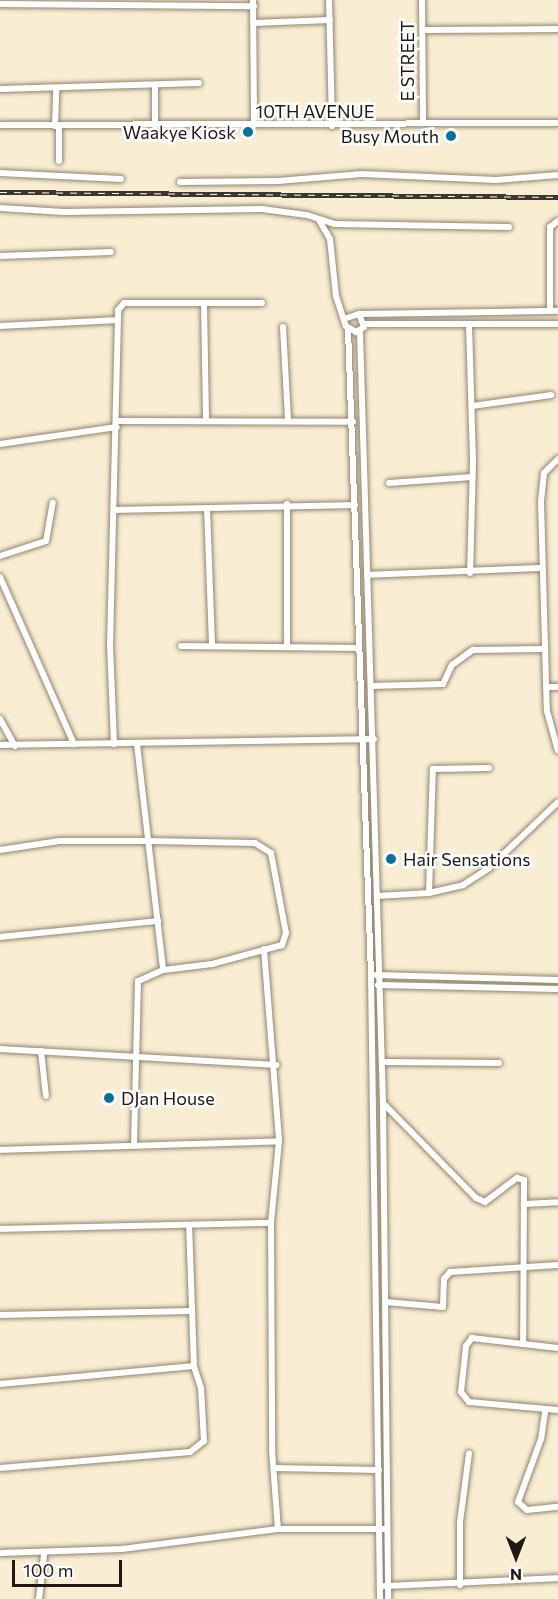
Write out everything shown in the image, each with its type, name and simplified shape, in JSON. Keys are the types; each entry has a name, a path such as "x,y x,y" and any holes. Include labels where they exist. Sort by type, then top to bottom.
{"street":[{"path":"329,0 332,126"},
{"name":"E STREET","path":"422,0 423,123"},
{"path":"0,4 254,3 254,125"},
{"path":"254,23 330,20"},
{"path":"423,30 557,29"},
{"path":"0,89 155,87 199,83"},
{"path":"155,87 155,126"},
{"path":"56,89 59,161"},
{"name":"10TH AVENUE","path":"0,125 332,126 558,123"},
{"path":"0,173 120,179"},
{"path":"180,182 278,181 362,174 496,180 558,175"},
{"path":"0,208 64,212 262,209 346,225 509,227"},
{"path":"316,218 330,239 338,307 346,318 348,329 353,422 358,648 371,975 379,1470 384,1586 388,1599"},
{"path":"550,311 550,227 558,221"},
{"path":"0,256 111,252"},
{"path":"114,744 110,645 118,424 118,320 124,303 262,303"},
{"path":"204,303 206,420"},
{"path":"346,318 359,314 558,311"},
{"path":"359,314 365,324"},
{"path":"0,326 118,320"},
{"path":"365,324 558,324"},
{"path":"365,324 360,332 374,739 386,1302 388,1529 384,1586 380,1599"},
{"path":"469,325 472,406 470,573"},
{"path":"283,327 288,420"},
{"path":"348,329 360,332"},
{"path":"472,406 551,395"},
{"path":"0,444 118,424 206,420 353,422"},
{"path":"558,459 542,479 543,649 547,711 558,751"},
{"path":"388,483 472,477"},
{"path":"0,556 46,541 53,502"},
{"path":"115,510 287,504 355,505"},
{"path":"287,504 287,647"},
{"path":"207,508 212,645"},
{"path":"367,575 470,573 542,568"},
{"path":"0,578 74,744"},
{"path":"181,646 358,648"},
{"path":"371,686 443,684 452,665 473,650 543,649"},
{"path":"546,687 558,687"},
{"path":"0,719 15,746"},
{"path":"0,745 374,739"},
{"path":"137,744 163,970"},
{"path":"429,893 433,770 489,768"},
{"path":"377,896 429,893 477,878 558,802"},
{"path":"0,850 59,841 265,847 271,853 286,940 212,964 163,970 143,977 136,987 134,1145"},
{"path":"0,937 158,921"},
{"path":"264,949 277,1065 279,1141 271,1223 273,1468 278,1529"},
{"path":"371,975 558,980"},
{"path":"371,985 558,989"},
{"path":"0,1049 134,1060 277,1065"},
{"path":"41,1051 46,1096"},
{"path":"382,1062 499,1063"},
{"path":"383,1103 476,1198 493,1198 520,1177 525,1204 526,1265 523,1344"},
{"path":"0,1150 279,1141"},
{"path":"525,1204 558,1202"},
{"path":"0,1229 271,1223"},
{"path":"0,1468 193,1451 204,1441 201,1388 194,1366 189,1225"},
{"path":"386,1302 443,1307 446,1274 526,1265 558,1264"},
{"path":"0,1315 191,1311"},
{"path":"558,1348 469,1339 461,1398 545,1412 558,1410"},
{"path":"0,1384 194,1366"},
{"path":"545,1412 541,1439 518,1502 527,1510 558,1507"},
{"path":"460,1585 460,1522 469,1454"},
{"path":"273,1468 379,1470"},
{"path":"0,1553 44,1555 278,1529 388,1529"},
{"path":"39,1599 44,1555"},
{"path":"384,1586 460,1585 558,1578"}],"railway":[{"path":"0,192 558,197"}],"place":[{"name":"Waakye Kiosk","path":"248,132"},
{"name":"Busy Mouth","path":"451,136"},
{"name":"Hair Sensations","path":"391,859"},
{"name":"DJan House","path":"109,1098"}]}
